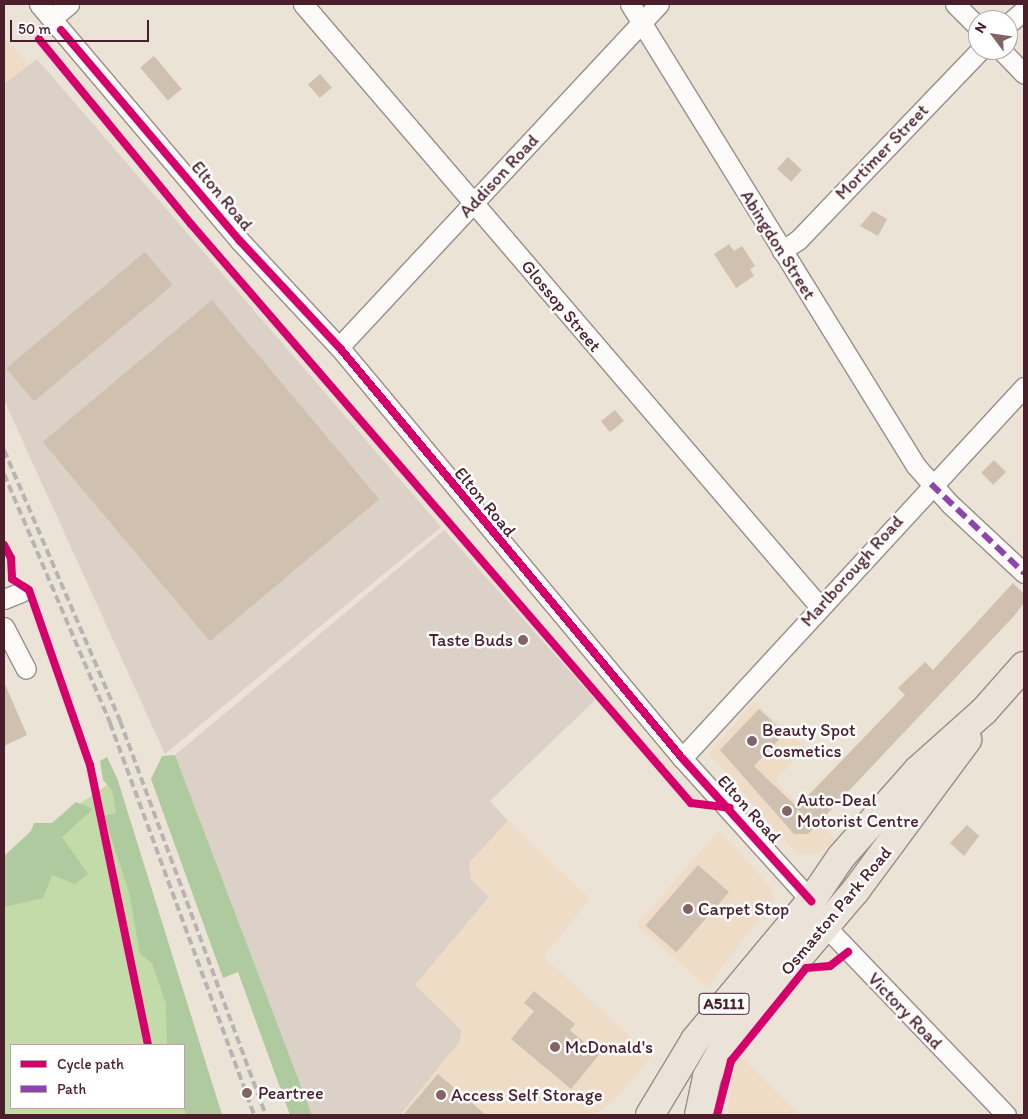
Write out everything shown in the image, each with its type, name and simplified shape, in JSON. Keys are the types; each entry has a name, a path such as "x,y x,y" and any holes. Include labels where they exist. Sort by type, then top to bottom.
{"highway":[{"name":"Osmaston Park Road","path":"650,1115 696,1040 811,901 841,857 918,770 984,711 1024,666"},
{"name":"Osmaston Park Road","path":"699,1115 708,1077 725,1044 826,927 957,757 984,711"}],"street":[{"name":"Elton Road","path":"39,4 240,241 339,347 682,758 811,901"},
{"path":"52,18 69,4"},
{"name":"Glossop Street","path":"303,4 820,607"},
{"name":"Abingdon Street","path":"630,4 782,251 931,484 1024,573"},
{"name":"Addison Road","path":"339,347 659,4"},
{"path":"955,4 968,17"},
{"name":"Mortimer Street","path":"782,251 970,60"},
{"path":"1011,60 1024,74"},
{"name":"Marlborough Road","path":"682,758 931,484 1024,386"},
{"path":"4,627 26,670"},
{"name":"Victory Road","path":"811,901 826,927 1006,1115"}],"shaded area":[{"path":"4,36 29,65 4,84"},
{"path":"37,59 441,527 165,754 4,400 4,84"},
{"path":"444,530 595,700 490,801 508,821 469,863 471,879 489,897 415,985 461,1030 460,1041 400,1115 312,1115 175,755"},
{"path":"754,702 806,747 775,781 836,839 820,853 798,855 709,754"},
{"path":"508,821 590,899 544,957 651,1056 619,1096 595,1115 400,1115 460,1041 461,1030 415,985 489,897 471,879 469,863"},
{"path":"719,830 771,888 774,899 707,987 637,925"},
{"path":"741,1056 800,1115 727,1115 732,1073"}],"green space":[{"path":"175,755 312,1115 290,1115 238,972 223,978 151,779 162,756"},
{"path":"107,757 117,778 222,1115 186,1115 184,1109 185,1044 167,1044 166,1004 152,963 140,954 129,892 104,816 116,813 112,790 103,780 100,761"},
{"path":"117,778 222,1115 4,1115 4,856"},
{"path":"76,802 93,809 62,837 88,874 75,884 52,875 43,898 4,907 4,856 31,831 34,823 52,823"}],"building":[{"path":"154,56 182,89 168,101 140,68"},
{"path":"320,74 332,88 320,98 308,84"},
{"path":"788,157 802,170 791,182 777,169"},
{"path":"873,211 887,219 878,236 860,226"},
{"path":"729,244 734,251 742,246 755,266 750,269 754,276 736,288 714,254"},
{"path":"145,252 173,285 34,401 6,368"},
{"path":"212,300 379,499 210,641 43,442"},
{"path":"615,410 624,421 610,432 601,421"},
{"path":"994,460 1006,472 993,485 981,473"},
{"path":"1013,583 1024,594 1024,603 1014,616 808,834 794,834 720,750 759,709 785,733 754,766 797,807 905,695 898,688 925,662 933,670"},
{"path":"4,682 27,735 4,746"},
{"path":"967,825 979,836 964,856 950,843"},
{"name":"Carpet Stop","path":"698,865 729,892 676,952 646,925"},
{"name":"McDonald's","path":"534,991 575,1024 570,1030 599,1055 571,1089 511,1039 534,1011 524,1003"},
{"name":"Access Self Storage","path":"438,1074 486,1115 403,1115"}],"railway":[{"path":"4,450 120,721 266,1115"},
{"path":"4,474 110,723 254,1115"}],"marked path":[{"path":"931,484 1024,573"}],"cycle path":[{"path":"61,30 240,241 339,347 682,758 811,901"},
{"path":"39,39 191,224 691,803 730,808"},
{"path":"4,545 11,558 12,579 29,590 90,765 148,1044"},
{"path":"717,1115 731,1061 806,968 830,966 848,952"}],"place":[{"name":"Taste Buds","path":"523,640"},
{"name":"Beauty Spot Cosmetics","path":"752,741"},
{"name":"Auto-Deal Motorist Centre","path":"787,811"},
{"name":"Carpet Stop","path":"688,909"},
{"name":"McDonald's","path":"555,1047"},
{"name":"Peartree","path":"247,1093"},
{"name":"Access Self Storage","path":"441,1095"}]}
